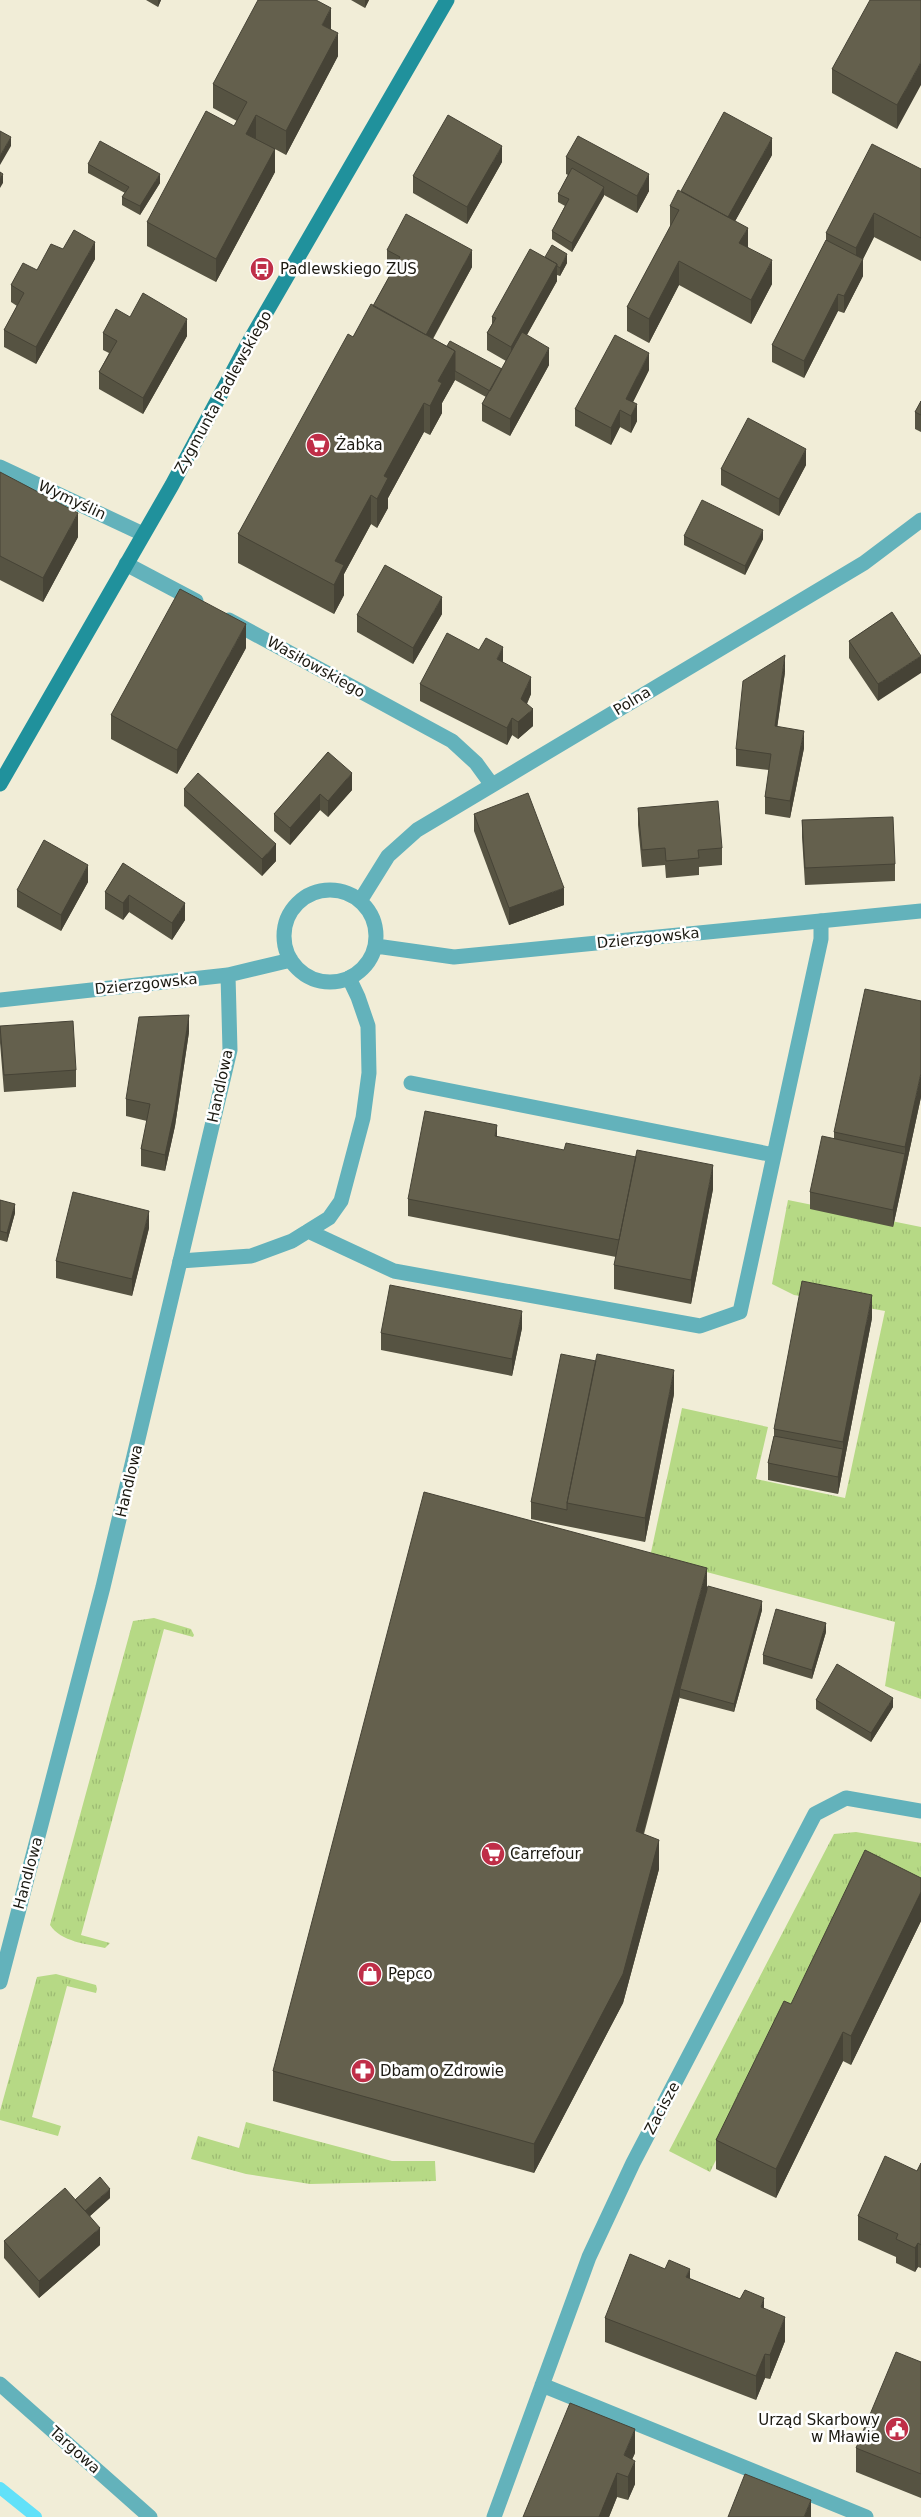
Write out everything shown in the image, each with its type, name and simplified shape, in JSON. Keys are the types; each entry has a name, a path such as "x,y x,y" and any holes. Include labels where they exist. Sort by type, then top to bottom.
{"street":[{"name":"Zygmunta Padlewskiego","path":"0,784 143,534 246,346 447,0"},
{"name":"Wymyślin","path":"0,467 143,534"},
{"name":"Polna","path":"360,901 388,856 417,830 864,563 921,520"},
{"name":"Wasiłowskiego","path":"126,564 452,741 476,763 492,785"},
{"path":"330,890 346,893 360,901 371,914 376,929 376,946 369,961 359,972 349,978 330,982 315,979 301,972 291,960 285,945 285,929 290,914 300,901 314,893 330,890"},
{"name":"Dzierzgowska","path":"376,946 454,957 921,911"},
{"path":"308,1231 394,1270 700,1326 740,1312 821,939 821,921"},
{"name":"Dzierzgowska","path":"0,1000 228,975 291,960"},
{"name":"Handlowa","path":"0,1982 103,1587 230,1050 228,975"},
{"path":"180,1261 251,1256 292,1241 330,1218 341,1201 363,1118 369,1073 368,1026 349,978"},
{"path":"411,1083 774,1155"},
{"name":"Zacisze","path":"494,2517 589,2257 633,2163 815,1814 846,1798 921,1811"},
{"name":"Targowa","path":"0,2384 150,2517"},
{"path":"542,2385 866,2517"}],"green space":[{"path":"788,1200 921,1227 921,1699 885,1686 895,1622 650,1557 682,1408 768,1427 756,1479 845,1498 885,1311 794,1295 772,1284"},
{"path":"154,1618 191,1629 194,1635 193,1637 164,1629 81,1935 110,1943 105,1948 67,1939 50,1925 133,1621"},
{"path":"856,1832 921,1843 921,1893 787,2018 710,2172 669,2151 834,1834"},
{"path":"56,1974 96,1985 97,1989 96,1993 67,1986 32,2117 61,2126 58,2136 0,2120 0,2111 37,1977"},
{"path":"246,2122 392,2161 435,2161 436,2181 310,2184 246,2174 191,2159 198,2136 239,2148"}],"building":[{"path":"258,0 316,0 331,8 322,25 338,33 286,131 256,115 246,134 275,149 216,259 147,222 206,111 234,126 247,102 213,84"},
{"path":"870,0 921,0 921,62 897,105 832,69"},
{"path":"724,112 772,138 728,217 681,191"},
{"path":"448,115 502,146 467,207 413,176"},
{"path":"0,131 11,137 0,156"},
{"path":"578,136 649,174 637,196 566,157"},
{"path":"100,141 160,174 140,206 122,197 129,187 88,164"},
{"path":"872,144 921,169 921,238 874,213 856,248 826,233"},
{"path":"572,168 604,187 572,243 552,231 569,199 558,194"},
{"path":"678,190 748,228 739,243 772,260 751,300 679,261 649,319 627,307 679,210 670,206"},
{"path":"406,214 472,250 426,335 373,306 400,257 387,250"},
{"path":"74,230 95,242 36,347 4,330 24,293 11,285 23,263 37,270 51,244 63,249"},
{"path":"826,240 863,259 844,296 838,294 804,361 772,345"},
{"path":"552,245 567,254 560,268 545,257"},
{"path":"530,249 557,264 511,347 487,333 496,318 492,317"},
{"path":"143,293 187,319 143,398 99,372 117,341 103,333 116,309 130,317"},
{"path":"371,304 455,351 438,381 442,383 430,406 424,403 384,476 388,478 377,499 371,495 335,561 344,565 334,585 238,534 348,334 353,337"},
{"path":"522,332 549,348 510,419 482,404"},
{"path":"615,335 649,353 626,399 637,404 631,416 620,410 611,428 575,409"},
{"path":"450,341 502,369 490,391 455,371 455,351 447,346"},
{"path":"921,401 921,415 915,412"},
{"path":"748,418 806,449 779,499 721,469"},
{"path":"0,472 78,513 43,578 0,556"},
{"path":"702,500 763,530 745,566 684,536"},
{"path":"385,565 442,597 413,648 357,615"},
{"path":"180,589 246,624 177,750 111,715"},
{"path":"892,612 921,656 878,684 849,641"},
{"path":"447,633 479,650 486,638 503,647 497,659 531,677 521,699 533,709 518,722 512,718 507,728 420,684"},
{"path":"785,655 775,726 804,731 790,801 765,797 771,754 736,749 743,681"},
{"path":"328,752 352,773 328,801 320,794 290,828 274,814"},
{"path":"198,773 276,844 262,859 184,789"},
{"path":"528,793 564,888 509,908 474,814"},
{"path":"718,801 722,848 698,850 699,858 666,861 665,848 642,850 638,808"},
{"path":"893,817 895,864 805,868 802,820"},
{"path":"44,840 88,865 61,915 17,890"},
{"path":"123,863 185,903 172,923 129,895 123,903 105,892"},
{"path":"865,989 921,1001 921,1073 905,1147 834,1132"},
{"path":"189,1015 175,1109 165,1155 141,1149 150,1104 126,1099 139,1017"},
{"path":"73,1021 76,1070 4,1075 0,1026"},
{"path":"425,1111 497,1125 495,1136 564,1150 566,1143 636,1157 619,1240 408,1199"},
{"path":"822,1136 905,1154 893,1210 810,1192"},
{"path":"637,1150 713,1165 691,1280 614,1265"},
{"path":"73,1192 149,1211 132,1279 56,1261"},
{"path":"0,1200 15,1204 7,1233 0,1231"},
{"path":"802,1281 872,1295 843,1442 774,1429"},
{"path":"390,1285 522,1311 512,1359 381,1333"},
{"path":"561,1354 596,1361 567,1510 531,1502"},
{"path":"597,1354 674,1370 645,1518 567,1503"},
{"path":"774,1436 843,1449 838,1477 768,1463"},
{"path":"424,1492 707,1568 636,1831 659,1840 623,1974 534,2144 273,2071"},
{"path":"708,1586 762,1601 734,1704 680,1689"},
{"path":"776,1609 826,1623 812,1670 763,1655"},
{"path":"837,1664 893,1698 871,1733 816,1700"},
{"path":"865,1850 921,1878 921,1892 851,2036 843,2032 776,2169 716,2140 784,2001 791,2004"},
{"path":"885,2156 917,2171 921,2163 921,2245 918,2243 915,2248 896,2239 898,2234 858,2216"},
{"path":"100,2177 110,2189 85,2211 75,2200"},
{"path":"65,2188 100,2228 39,2281 4,2241"},
{"path":"630,2254 665,2269 669,2260 690,2269 686,2277 740,2299 745,2290 764,2298 761,2307 785,2317 770,2355 765,2354 756,2376 605,2318"},
{"name":"Urząd Skarbowy w Mławie","path":"896,2352 921,2362 921,2474 856,2448"},
{"path":"570,2403 635,2429 624,2455 635,2461 628,2477 617,2473 599,2517 523,2517"},
{"path":"745,2474 811,2500 804,2517 728,2517"}],"waterway":[{"path":"0,2488 36,2517"}],"place":[{"name":"Padlewskiego ZUS","path":"262,269"},
{"name":"Żabka","path":"318,445"},
{"name":"Carrefour","path":"493,1854"},
{"name":"Pepco","path":"370,1974"},
{"name":"Dbam o Zdrowie","path":"363,2071"},
{"name":"Urząd Skarbowy w Mławie","path":"897,2429"}]}
